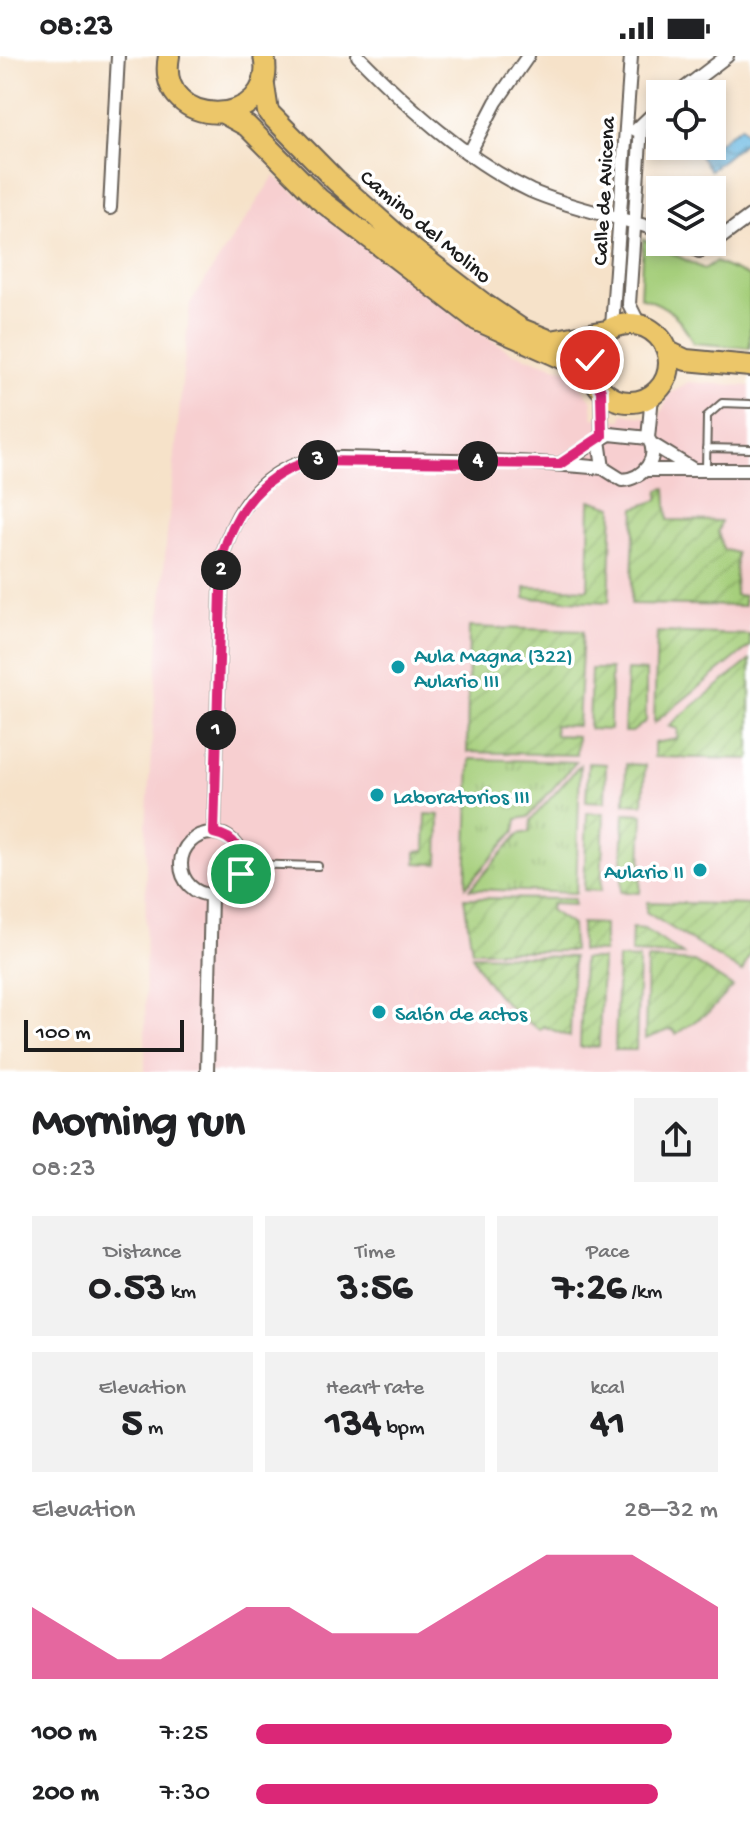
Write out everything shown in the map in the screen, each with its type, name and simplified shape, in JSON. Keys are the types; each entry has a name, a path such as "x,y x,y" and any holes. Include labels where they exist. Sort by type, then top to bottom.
{"main road":[{"path":"169,56 168,74 178,96 191,108 208,114 225,114 249,101 263,79"},
{"name":"Camino del Molino","path":"264,56 263,79 268,112 336,181 415,251 521,329 551,341 609,329"},
{"name":"Camino del Molino","path":"225,114 247,126 319,199 477,320 591,371"},
{"path":"666,378 667,351 657,334 639,324 609,329 593,349 591,371 601,391 625,402 652,396 666,378 685,372 750,377"},
{"path":"667,351 686,360 750,366"}],"street":[{"path":"110,208 118,56"},
{"path":"358,56 392,90 470,152 532,191 646,226"},
{"path":"470,152 496,102 528,56"},
{"name":"Calle de Avicena","path":"609,329 626,220 631,56"},
{"path":"695,80 727,56"},
{"path":"627,122 631,130 646,121"},
{"path":"639,324 629,304 626,220 641,126"},
{"path":"726,232 750,216"},
{"path":"601,391 603,468"},
{"path":"646,470 652,396"},
{"path":"560,464 600,438 621,434 650,441 691,468"},
{"path":"214,833 222,557 229,529 245,503 262,486 293,466 310,461 560,464 603,468 622,480 631,480 646,470 750,470"},
{"path":"214,833 235,842 243,864 237,882 230,889 211,895 193,888 186,881 181,863 188,844 195,838 214,833"},
{"path":"207,1072 211,895"}],"lane":[{"path":"706,469 707,416 722,403 750,404"},
{"path":"706,448 750,449"},
{"path":"243,864 318,866"}],"shaded area":[{"path":"274,176 462,322 511,352 570,371 592,401 593,418 622,420 623,414 658,419 669,394 688,382 750,386 750,1072 145,1072 146,825 165,555 190,303"}],"green space":[{"path":"643,239 646,240 646,256 678,256 704,269 715,262 750,277 750,348 693,343 672,313 640,297"},
{"path":"666,488 668,520 721,521 718,532 723,549 736,553 735,595 744,596 744,606 631,604 635,508 658,500 659,490"},
{"path":"590,500 613,507 609,602 525,598 525,587 588,589"},
{"path":"469,627 583,631 578,726 554,725 555,735 577,736 576,755 467,752"},
{"path":"657,632 750,635 750,646 654,723"},
{"path":"750,660 750,759 654,757 654,743 677,739 678,729 668,726"},
{"path":"591,669 611,669 610,730 589,729"},
{"path":"627,670 646,671 646,721 632,732 624,732"},
{"path":"470,759 576,762 528,817 517,819 515,831 466,887"},
{"path":"588,763 606,764 605,802 586,801"},
{"path":"626,764 645,765 643,804 625,803"},
{"path":"580,765 576,893 470,889 519,834 530,832 531,820"},
{"path":"587,813 604,813 601,891 584,890"},
{"path":"624,813 643,814 640,893 621,892"},
{"path":"426,814 439,815 438,864 416,863 416,852 425,851"},
{"path":"464,898 574,899 574,905 551,904 550,910 572,925 573,951 472,951"},
{"path":"647,902 750,905 750,954 742,972 646,912"},
{"path":"581,923 604,924 604,952 581,951"},
{"path":"632,928 645,929 683,955 631,953"},
{"path":"472,955 573,957 570,1037 543,1026 540,1030 518,1015 492,988"},
{"path":"618,958 639,959 636,1050 615,1050"},
{"path":"583,959 602,959 599,1047 580,1047"},
{"path":"647,959 694,962 733,987 710,1011 676,1034 672,1029 645,1039"}],"water":[{"path":"741,126 750,138 726,157 726,137"},
{"path":"703,160 722,160 710,170"}],"place":[{"name":"Aula Magna (322) Aulario III","path":"398,667"},
{"name":"Laboratorios III","path":"377,795"},
{"name":"Aulario II","path":"700,870"},
{"name":"Salón de actos","path":"379,1012"}],"route":[{"path":"241,874 242,856 235,842 214,833 222,557 229,529 245,503 262,486 293,466 310,461 443,460 560,464 602,436 601,391 591,371 590,360"}]}
